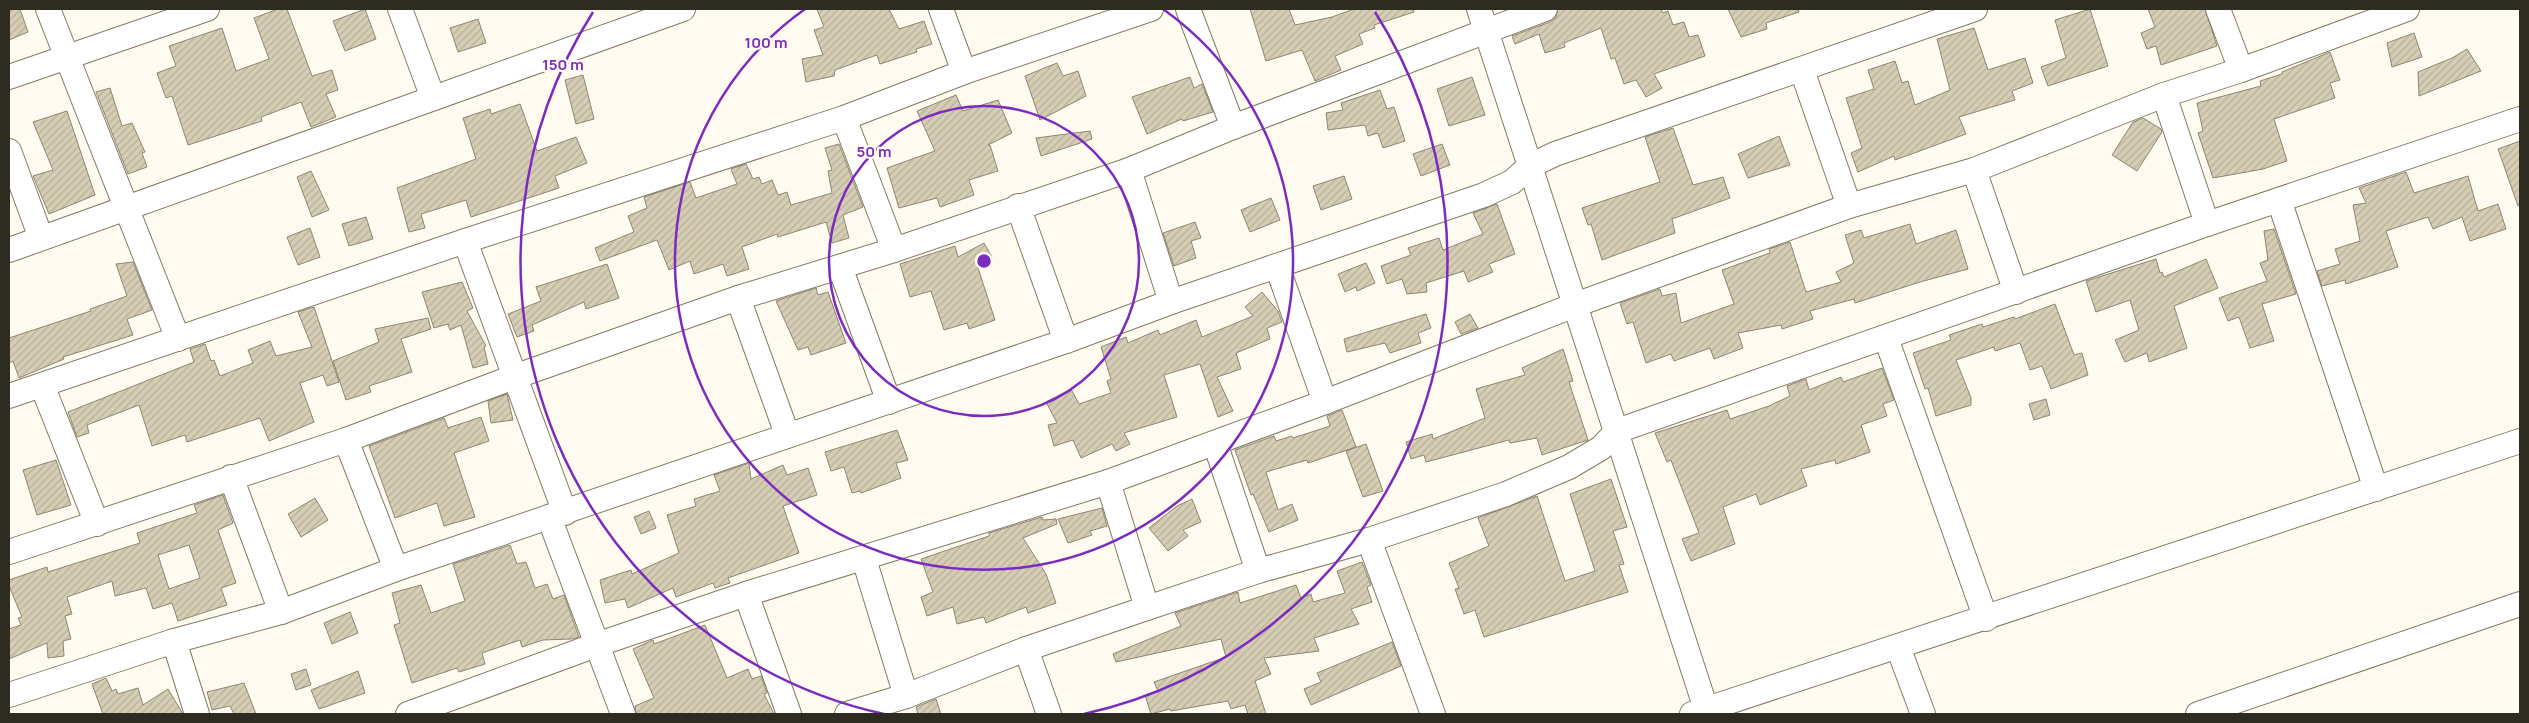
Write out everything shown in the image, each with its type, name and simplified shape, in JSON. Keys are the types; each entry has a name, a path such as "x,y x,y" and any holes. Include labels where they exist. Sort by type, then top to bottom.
{"street":[{"path":"48,9 178,338"},
{"path":"9,77 207,9"},
{"path":"400,9 433,98"},
{"path":"9,250 683,9"},
{"path":"941,9 964,72"},
{"path":"9,396 465,241 844,118 964,72 1095,18 1151,9"},
{"path":"1188,9 1233,127"},
{"path":"9,552 346,440 514,377 738,298 894,250 1018,206 1129,170 1482,19 1545,9"},
{"path":"9,694 174,641 281,612 396,569 788,434 889,402 1066,341 1171,302 1484,195 1512,182 1530,166 1614,133 1802,70 1918,18 1975,9"},
{"path":"2218,9 2242,70"},
{"path":"419,712 596,645 746,594 1108,482 1325,402 1575,305 1850,206 1974,170 2164,95 2242,70 2407,9"},
{"path":"1482,19 1617,431 1699,712 1986,619 2520,440"},
{"path":"1802,70 1850,206"},
{"path":"2164,95 2207,224"},
{"path":"844,118 894,250"},
{"path":"847,714 906,696 1026,649 1258,571 1369,540 1506,494 1569,467 1601,448 1617,431 2207,224 2520,119"},
{"path":"9,151 41,238"},
{"path":"1129,170 1171,302"},
{"path":"1974,170 2016,292"},
{"path":"2280,200 2376,488"},
{"path":"1018,206 1066,341"},
{"path":"465,241 514,377 596,645 624,714"},
{"path":"1277,266 1325,402"},
{"path":"840,267 889,402"},
{"path":"738,298 788,434"},
{"path":"1886,338 1986,619"},
{"path":"42,385 97,524"},
{"path":"346,440 396,569"},
{"path":"1215,443 1258,571"},
{"path":"231,477 281,612"},
{"path":"1108,482 1148,608"},
{"path":"1369,540 1432,714"},
{"path":"864,559 906,696"},
{"path":"746,594 789,714"},
{"path":"2198,714 2520,604"},
{"path":"174,641 197,714"},
{"path":"1898,647 1923,714"},
{"path":"1026,649 1049,714"}],"building":[{"path":"9,9 20,9 28,32 9,40"},
{"path":"278,9 287,9 312,76 332,70 338,90 326,94 336,117 311,127 301,102 261,117 262,121 188,145 172,96 166,98 157,73 176,66 169,46 222,28 236,71 269,59 254,18"},
{"path":"365,9 376,39 345,51 333,21"},
{"path":"817,9 889,9 899,29 924,21 932,44 916,49 917,52 880,64 877,55 835,70 834,76 806,82 802,59 823,55 814,30 824,27"},
{"path":"1250,9 1289,9 1295,25 1332,17 1354,9 1413,9 1414,12 1374,25 1375,28 1359,34 1363,44 1335,56 1341,70 1315,81 1302,50 1266,61"},
{"path":"1558,9 1661,9 1663,13 1668,11 1673,25 1684,22 1689,37 1698,35 1705,56 1654,74 1662,88 1646,97 1636,80 1624,84 1615,58 1611,59 1601,28 1564,43 1565,47 1545,53 1539,34 1515,44 1512,36 1550,22 1556,17"},
{"path":"1728,9 1798,9 1799,12 1766,23 1767,29 1741,37"},
{"path":"2090,9 2108,66 2048,86 2041,67 2066,58 2055,20"},
{"path":"2148,9 2205,9 2217,46 2161,65 2156,46 2147,49 2141,33 2155,27"},
{"path":"478,19 486,43 458,52 450,28"},
{"path":"1974,28 1988,70 2025,58 2033,83 2012,91 2015,100 1959,117 1966,134 1895,160 1894,156 1858,172 1851,153 1862,148 1846,98 1874,89 1868,70 1895,61 1902,83 1908,81 1915,105 1950,90 1937,39"},
{"path":"2414,33 2422,57 2392,67 2387,43"},
{"path":"2467,49 2481,71 2419,96 2418,72 2452,58"},
{"path":"2330,52 2340,80 2330,83 2335,98 2274,119 2287,161 2263,169 2213,178 2198,133 2203,131 2197,103 2261,86 2260,81 2282,74 2282,72"},
{"path":"1057,63 1063,76 1078,71 1086,96 1040,120 1025,76"},
{"path":"583,75 594,119 576,124 565,80"},
{"path":"1190,77 1194,88 1202,84 1213,112 1183,121 1182,119 1147,134 1132,97"},
{"path":"1472,77 1485,115 1449,126 1437,89"},
{"path":"110,88 122,126 132,123 145,152 142,153 147,167 128,174 96,92"},
{"path":"1380,90 1387,109 1394,107 1405,141 1383,148 1378,133 1368,136 1365,125 1328,130 1326,113 1343,110 1341,103"},
{"path":"956,95 963,111 998,100 1012,133 988,145 990,145 998,171 969,180 974,195 940,207 937,198 899,208 887,168 935,151 917,111"},
{"path":"520,104 537,151 576,137 587,163 555,176 559,188 471,217 466,200 421,214 425,228 409,232 397,188 476,159 463,118 490,109 491,114"},
{"path":"67,111 95,195 49,214 33,176 53,170 33,122"},
{"path":"2143,118 2161,129 2162,132 2137,171 2112,155 2133,122"},
{"path":"1673,128 1693,185 1723,177 1730,198 1672,219 1675,233 1602,260 1591,224 1588,225 1582,208 1660,182 1645,137"},
{"path":"1090,131 1092,139 1041,156 1036,138"},
{"path":"1779,136 1790,165 1748,178 1738,154"},
{"path":"2520,141 2520,205 2518,206 2498,149"},
{"path":"839,144 863,207 843,215 849,238 832,243 826,222 778,237 777,234 742,247 749,269 727,276 723,264 694,274 690,261 669,270 657,240 600,261 595,248 634,232 628,216 647,208 644,197 690,182 696,198 737,184 731,169 746,164 753,179 759,177 762,184 772,180 778,195 787,192 791,205 832,193 828,171 832,170 825,148"},
{"path":"1442,144 1450,165 1421,176 1413,154"},
{"path":"311,171 329,210 312,217 297,177"},
{"path":"2406,172 2414,193 2468,176 2478,211 2498,204 2506,229 2470,241 2462,217 2433,229 2428,217 2386,231 2398,267 2346,284 2345,280 2322,286 2317,271 2340,264 2335,249 2360,241 2353,205 2366,203 2359,188"},
{"path":"1344,176 1352,199 1321,210 1313,186"},
{"path":"1271,198 1280,220 1250,232 1241,210"},
{"path":"1497,204 1515,254 1489,264 1493,272 1468,282 1464,271 1426,283 1427,292 1407,294 1402,279 1387,284 1381,266 1411,255 1408,248 1439,238 1443,250 1483,234 1473,213"},
{"path":"366,217 373,239 349,246 342,224"},
{"path":"1195,222 1201,238 1191,241 1196,258 1174,266 1163,233"},
{"path":"1910,224 1916,244 1956,230 1968,269 1855,303 1854,299 1810,311 1813,319 1782,329 1781,325 1738,333 1743,348 1714,359 1710,348 1674,361 1671,354 1646,363 1633,322 1627,324 1620,303 1660,289 1662,296 1676,293 1681,323 1734,304 1722,270 1770,253 1769,249 1790,242 1806,292 1841,282 1836,272 1854,263 1845,235 1861,230 1864,238"},
{"path":"310,228 320,257 298,265 287,237"},
{"path":"2274,229 2296,294 2262,304 2274,341 2250,348 2239,317 2228,321 2219,298 2267,281 2260,263 2268,260 2264,231"},
{"path":"984,243 992,257 977,265 995,320 969,329 967,323 944,330 931,291 910,297 900,264 955,246 958,257"},
{"path":"2156,259 2160,273 2162,272 2164,277 2206,259 2218,288 2174,306 2187,348 2149,362 2147,353 2125,362 2115,340 2139,330 2130,300 2096,312 2086,281"},
{"path":"133,262 152,310 127,319 133,335 63,357 64,359 19,378 13,361 9,363 9,338 91,311 90,309 127,296 116,264"},
{"path":"1366,263 1375,283 1357,291 1356,287 1345,292 1338,274"},
{"path":"607,264 619,298 586,309 584,302 532,325 534,331 517,337 508,314 541,301 536,287"},
{"path":"462,282 473,308 467,311 486,346 484,347 488,364 473,368 461,325 450,330 448,324 434,328 422,292"},
{"path":"816,288 818,295 828,292 846,343 811,355 808,347 798,350 776,301"},
{"path":"1262,292 1278,311 1282,322 1267,328 1270,339 1236,353 1241,369 1217,377 1233,411 1218,417 1200,364 1164,375 1177,417 1124,433 1130,444 1116,451 1112,444 1081,458 1073,440 1054,446 1048,425 1057,423 1046,402 1071,389 1079,404 1111,393 1107,381 1111,379 1101,347 1126,337 1128,343 1158,330 1160,335 1196,320 1202,337 1253,316 1245,307"},
{"path":"2055,304 2074,355 2082,353 2088,375 2051,389 2042,366 2030,370 2020,343 1995,351 1994,347 1956,360 1971,398 1971,405 1936,416 1928,388 1925,389 1913,353 1951,340 1949,335 1982,324 1983,327 2014,317 2015,319"},
{"path":"314,307 339,382 327,386 323,375 300,383 314,422 269,441 260,418 187,442 185,435 152,446 139,405 87,425 89,433 77,437 68,412 194,362 190,349 205,344 211,361 214,360 220,376 253,363 248,350 270,341 276,356 312,347 298,312"},
{"path":"1426,314 1431,328 1418,333 1421,343 1390,353 1385,343 1347,352 1344,339"},
{"path":"1470,314 1478,328 1461,334 1455,322"},
{"path":"428,318 431,329 401,339 412,372 369,386 371,392 346,400 333,361 379,342 375,329"},
{"path":"1563,349 1573,381 1569,382 1588,440 1542,455 1537,438 1510,443 1509,440 1426,462 1424,455 1411,459 1406,442 1432,434 1433,439 1485,418 1476,389 1525,375 1522,368"},
{"path":"1882,368 1894,400 1883,404 1887,416 1861,425 1870,452 1836,464 1835,460 1801,469 1807,486 1760,505 1756,494 1723,507 1735,544 1691,561 1682,539 1699,533 1671,460 1667,462 1655,433 1727,410 1730,419 1769,406 1790,396 1787,386 1806,379 1809,390 1841,377 1843,382"},
{"path":"507,394 513,420 491,423 488,401"},
{"path":"2046,399 2050,415 2034,420 2029,404"},
{"path":"1342,410 1356,447 1308,463 1307,460 1266,472 1278,510 1292,504 1298,520 1269,532 1253,494 1251,495 1235,450 1274,436 1276,441 1292,436 1293,438 1330,426 1327,416"},
{"path":"481,417 489,441 454,453 475,517 444,526 437,503 395,518 369,446 444,418 448,428"},
{"path":"897,430 908,460 896,463 901,478 861,493 860,491 852,493 844,467 831,471 825,452"},
{"path":"1366,444 1383,491 1363,497 1346,451"},
{"path":"56,460 71,505 37,515 23,470"},
{"path":"749,463 751,479 783,465 787,475 808,468 817,495 783,506 799,553 728,578 730,583 715,588 713,583 676,597 673,588 628,608 625,599 605,603 600,580 631,570 632,574 679,553 667,515 696,506 694,499 720,491 714,475"},
{"path":"1611,479 1627,527 1613,531 1624,564 1619,565 1628,592 1484,637 1475,610 1464,614 1455,589 1459,588 1449,563 1489,546 1478,518 1537,496 1565,581 1595,571 1570,494"},
{"path":"223,495 233,523 218,530 236,583 221,588 227,605 178,621 172,603 153,609 146,588 115,596 112,581 67,597 72,614 65,616 71,639 63,641 64,656 48,658 47,643 9,659 9,629 21,625 18,618 22,617 9,586 9,580 47,567 48,572 140,543 137,533 197,513 194,505","holes":["189,545 200,578 169,589 158,555"]},
{"path":"315,498 328,520 301,537 288,514"},
{"path":"1192,499 1201,522 1183,530 1188,536 1168,551 1149,528 1177,506"},
{"path":"1102,508 1107,526 1090,531 1092,535 1068,543 1058,519"},
{"path":"649,511 656,528 641,534 634,517"},
{"path":"1042,517 1043,520 1056,519 1057,524 1023,538 1046,574 1056,603 1028,613 1026,607 986,623 984,617 957,624 953,607 927,616 921,597 933,592 921,559 989,536 989,533"},
{"path":"510,545 517,564 526,562 535,588 547,584 553,599 564,595 579,637 543,640 522,647 520,640 482,653 485,664 459,672 457,668 412,683 394,625 400,623 392,593 421,585 431,613 465,601 453,564"},
{"path":"1362,562 1371,585 1367,587 1372,602 1351,609 1359,624 1314,638 1319,651 1264,658 1271,674 1255,681 1266,714 1248,714 1245,705 1231,709 1228,701 1171,711 1170,709 1151,714 1145,695 1158,691 1154,682 1226,657 1221,639 1116,662 1113,654 1181,626 1175,613 1238,592 1240,603 1296,585 1301,598 1311,594 1313,602 1345,593 1337,571"},
{"path":"350,612 358,633 332,644 324,623"},
{"path":"705,625 727,678 748,669 752,679 761,676 767,693 764,694 774,714 636,714 635,706 654,698 633,649 653,640 654,644"},
{"path":"1392,642 1401,666 1311,705 1304,689 1321,682 1317,673"},
{"path":"306,669 311,685 296,690 291,674"},
{"path":"358,671 365,693 319,709 311,690"},
{"path":"106,678 112,691 116,689 118,694 138,688 143,705 168,689 183,714 103,714 92,684"},
{"path":"244,683 256,714 234,714 230,706 212,710 207,692"},
{"path":"936,699 941,714 918,714 916,707"}]}
